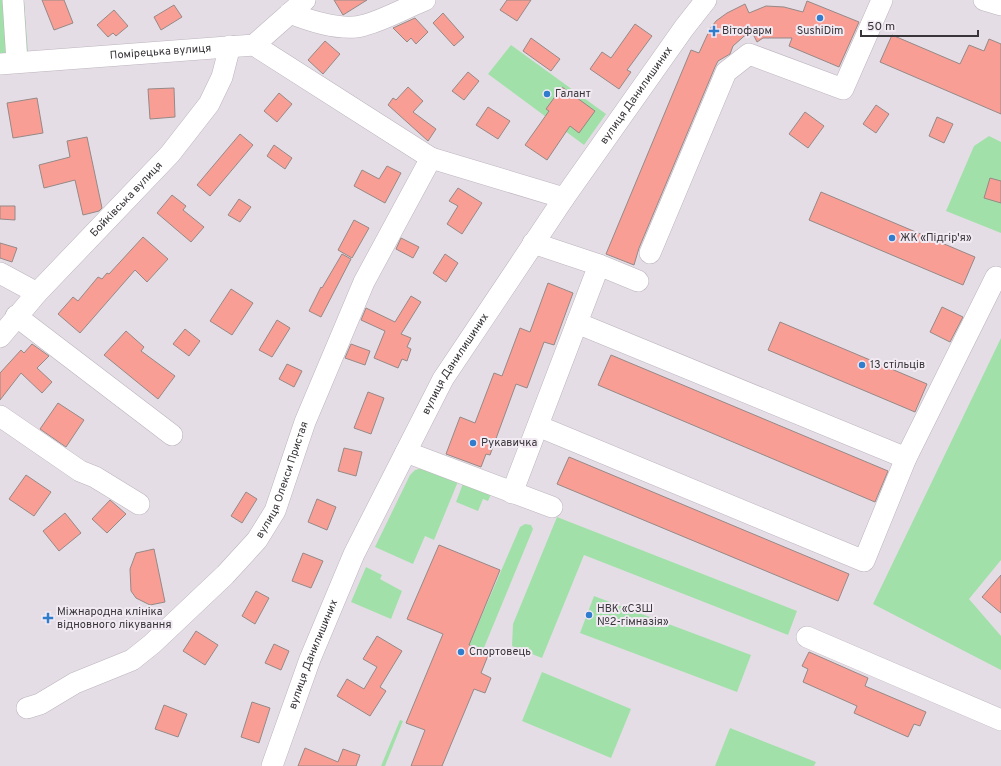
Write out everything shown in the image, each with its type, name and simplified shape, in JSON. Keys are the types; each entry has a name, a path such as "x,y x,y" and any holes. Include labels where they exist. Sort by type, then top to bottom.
{"street":[{"path":"9,63 13,0"},
{"path":"425,0 364,26 346,27 311,21 298,6 254,45 431,158 564,198"},
{"name":"вулиця Данилишиних","path":"272,766 310,659 354,554 443,379 564,198 684,28 706,0"},
{"path":"650,253 726,72 749,54 843,89 882,0"},
{"path":"984,0 1001,5"},
{"name":"Помірецька вулиця","path":"9,63 254,45"},
{"name":"Бойківська вулиця","path":"0,337 16,316 37,293 170,154 209,104 222,77 230,46"},
{"name":"вулиця Олекси Пристая","path":"27,708 40,704 75,683 132,660 152,644 225,575 257,540 276,511 305,422 364,282 431,158"},
{"path":"533,243 599,265 638,281"},
{"path":"512,492 599,265"},
{"path":"0,273 37,293"},
{"path":"538,426 864,561 906,458 996,277 1001,279"},
{"path":"16,316 172,435"},
{"path":"577,323 906,458"},
{"path":"0,416 80,471 96,477 139,504"},
{"path":"406,452 552,508"},
{"path":"807,637 1001,720"}],"green space":[{"path":"0,0 24,0 28,52 0,55"},
{"name":"Галант","path":"511,45 606,114 584,145 488,74"},
{"path":"989,136 1001,142 1001,233 946,211 974,146"},
{"path":"1001,338 1001,560 969,599 1001,636 1001,670 873,604"},
{"path":"423,468 459,479 434,540 425,536 413,564 375,547 410,475 415,470"},
{"path":"464,481 492,492 488,501 483,499 478,511 456,502"},
{"path":"557,517 797,611 788,635 584,555 542,658 512,646 513,624"},
{"path":"525,524 531,525 533,529 483,650 469,645 520,527"},
{"path":"366,567 382,575 380,579 402,591 391,619 351,602"},
{"path":"594,596 751,655 737,692 580,633"},
{"path":"542,672 631,709 611,758 522,721"},
{"path":"400,720 403,721 385,766 381,766"},
{"path":"730,728 816,762 814,766 715,766"}],"building":[{"path":"42,0 64,0 73,23 54,30"},
{"path":"334,0 367,0 343,15"},
{"path":"507,0 531,0 517,21 500,10"},
{"path":"807,1 859,22 839,67 789,46 792,38 763,38 757,42 751,30 733,46 730,54 718,61 715,67 639,248 634,265 606,254 691,50 699,53 710,29 716,21 727,13 745,4 749,13 766,6 784,7 803,12"},
{"path":"174,5 182,17 161,30 154,17"},
{"path":"114,10 128,26 116,36 113,33 108,37 97,25"},
{"path":"443,13 464,37 454,46 433,23"},
{"path":"415,18 428,32 416,44 411,38 407,42 393,28"},
{"path":"635,24 652,36 627,70 631,72 619,89 590,69 602,52 611,58"},
{"path":"892,35 960,64 969,45 984,51 989,39 1001,44 1001,114 880,62"},
{"path":"531,38 560,59 551,71 523,51"},
{"path":"325,41 340,54 323,74 308,60"},
{"path":"468,72 479,81 464,100 452,91"},
{"path":"408,87 423,101 413,112 436,129 428,141 388,105 393,98 396,100"},
{"path":"562,87 595,111 579,133 570,126 547,160 525,145 549,111 546,109"},
{"path":"174,88 175,117 150,119 148,89"},
{"path":"279,93 292,104 277,122 264,111"},
{"path":"37,98 43,133 13,138 7,103"},
{"path":"876,105 889,114 876,133 863,124"},
{"path":"488,107 510,121 498,139 476,125"},
{"path":"805,112 824,126 808,148 789,134"},
{"path":"937,117 953,124 944,143 929,136"},
{"path":"240,134 253,145 210,196 197,185"},
{"path":"87,137 102,208 99,211 83,215 75,180 44,188 39,165 70,157 67,141"},
{"path":"274,145 292,158 285,169 267,156"},
{"path":"387,166 401,173 385,203 354,186 362,170 379,179"},
{"path":"990,178 1001,181 1001,203 984,198"},
{"path":"458,188 482,203 462,234 447,224 458,206 449,201"},
{"name":"ЖК «Підгір'я»","path":"821,192 975,257 963,285 809,220"},
{"path":"172,195 186,206 183,210 204,227 191,242 157,213"},
{"path":"239,199 251,207 240,222 228,215"},
{"path":"0,206 15,206 15,220 0,219"},
{"path":"354,220 369,228 352,258 338,250"},
{"path":"143,237 168,259 147,282 135,270 80,333 58,314 73,297 78,301 98,277 102,279 107,273 109,274"},
{"path":"401,238 419,247 413,258 396,249"},
{"path":"0,243 17,248 12,262 0,258"},
{"path":"342,254 351,259 321,317 309,311 321,287 322,288"},
{"path":"445,254 458,263 446,282 433,273"},
{"path":"548,283 573,293 554,345 544,342 527,388 516,384 490,455 486,454 481,467 446,454 460,417 475,423 494,373 502,376 520,328 530,332"},
{"path":"231,289 253,303 232,335 210,321"},
{"path":"411,296 421,302 401,334 411,338 407,347 411,349 407,361 402,359 398,368 374,358 385,331 361,320 366,308 395,322"},
{"path":"942,307 963,317 950,342 930,332"},
{"path":"277,320 290,328 272,357 259,350"},
{"path":"780,322 927,384 915,412 768,350"},
{"path":"185,329 200,341 189,356 173,344"},
{"path":"126,331 144,347 141,351 175,376 158,399 104,355"},
{"path":"32,344 49,356 37,368 52,382 42,393 21,373 0,400 0,373 21,350 24,353"},
{"path":"351,344 370,351 365,365 345,358"},
{"path":"611,355 888,471 875,502 598,385"},
{"path":"287,364 302,371 294,387 279,379"},
{"path":"368,392 384,398 371,434 354,428"},
{"path":"58,403 84,420 66,447 40,429"},
{"path":"344,448 362,452 356,476 338,471"},
{"path":"569,457 849,574 838,601 557,484"},
{"path":"26,475 51,492 34,516 9,499"},
{"path":"246,492 257,499 242,523 231,516"},
{"path":"317,499 336,507 327,530 308,522"},
{"path":"110,500 126,514 107,533 92,519"},
{"path":"65,513 81,533 59,551 43,531"},
{"name":"Спортовець","path":"439,545 500,570 469,645 489,653 481,673 491,678 485,693 474,689 442,766 411,766 425,730 406,723 443,634 407,619"},
{"path":"154,549 165,602 150,605 136,598 131,591 130,569 136,553"},
{"path":"303,553 323,561 311,588 292,581"},
{"path":"1001,575 1001,613 982,597"},
{"path":"256,591 269,598 255,624 242,616"},
{"path":"196,631 218,645 205,665 183,651"},
{"path":"377,636 402,651 380,687 386,691 370,716 337,696 347,679 364,689 377,667 363,659"},
{"path":"274,644 289,651 281,670 265,663"},
{"path":"809,652 868,678 865,686 926,712 920,726 914,724 908,737 854,713 857,706 803,682 808,669 802,666"},
{"path":"252,702 270,708 259,743 241,737"},
{"path":"164,705 187,714 178,737 155,729"},
{"path":"305,748 338,762 343,749 360,755 356,766 298,766"}],"place":[{"name":"SushiDim","path":"820,18"},
{"name":"Вітофарм","path":"714,31"},
{"name":"Галант","path":"547,94"},
{"name":"ЖК «Підгір'я»","path":"892,238"},
{"name":"13 стільців","path":"862,365"},
{"name":"Рукавичка","path":"473,443"},
{"name":"НВК «СЗШ №2-гімназія»","path":"589,615"},
{"name":"Міжнародна клініка відновного лікування","path":"48,618"},
{"name":"Спортовець","path":"461,652"}]}
